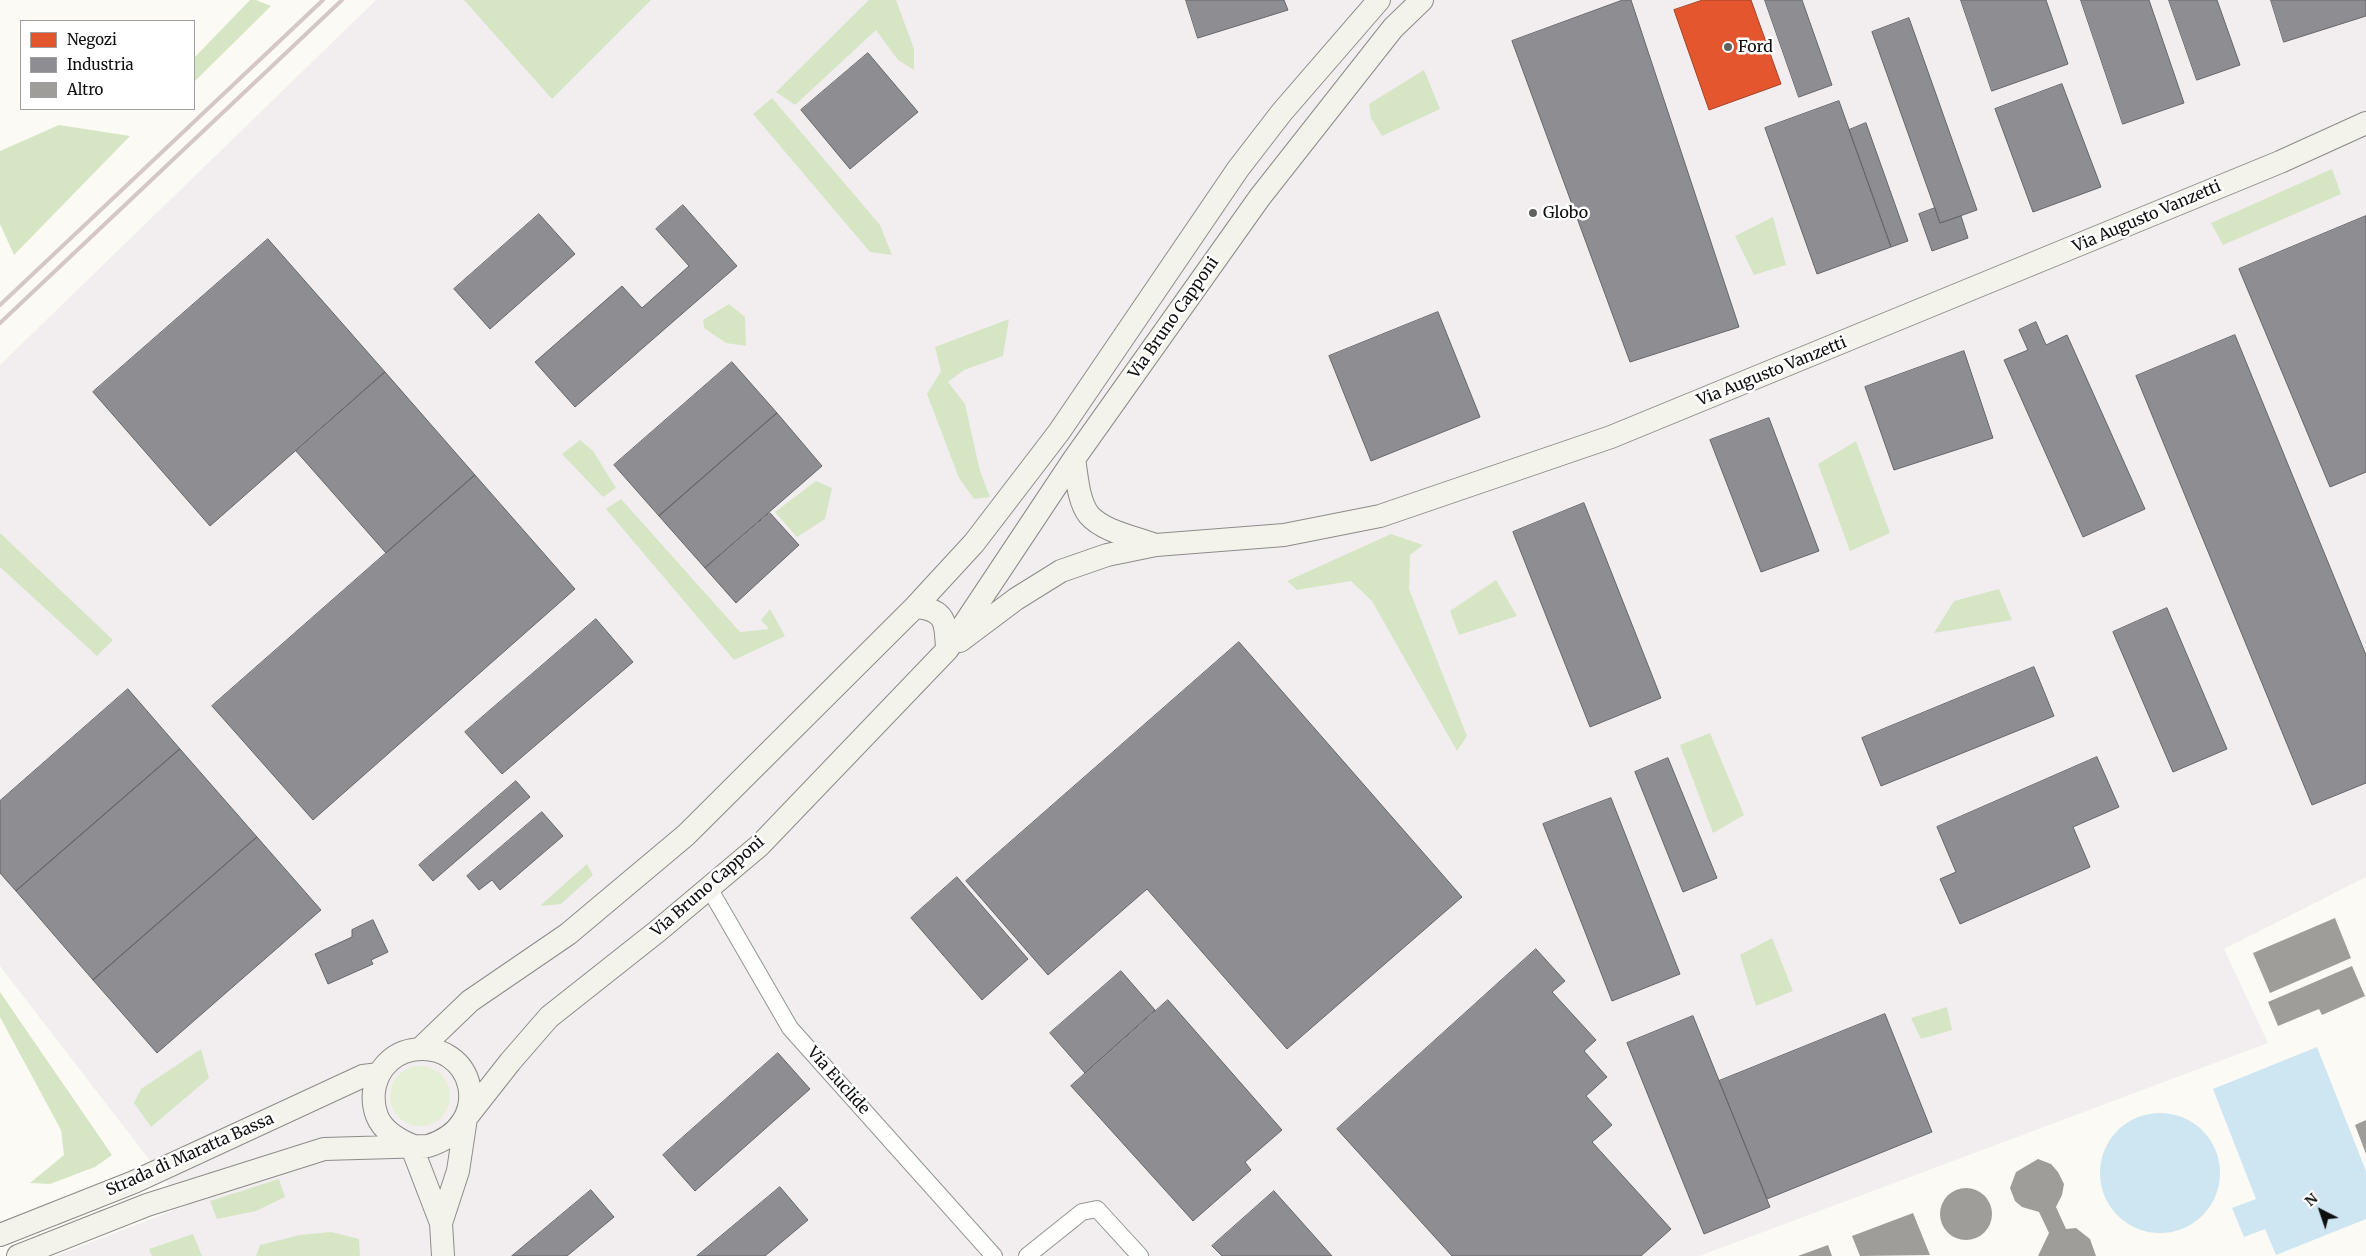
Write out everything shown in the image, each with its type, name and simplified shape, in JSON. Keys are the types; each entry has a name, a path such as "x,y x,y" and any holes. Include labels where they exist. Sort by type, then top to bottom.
{"main road":[{"name":"Via Bruno Capponi","path":"420,1049 470,1001 568,934 686,835 914,607 974,543 1059,432 1238,169 1282,112 1379,0"},
{"name":"Via Bruno Capponi","path":"466,1118 510,1062 549,1017 760,845 947,650 1074,459 1260,197 1393,28 1422,0"},
{"name":"Via Augusto Vanzetti","path":"947,650 1016,599 1062,571 1107,555 1156,545 1284,535 1380,516 1611,437 2280,162 2366,122"},
{"name":"Via Augusto Vanzetti","path":"1074,459 1081,498 1089,514 1104,526 1156,545"},
{"path":"914,607 930,608 942,617 946,626 947,650"},
{"path":"441,1224 458,1171 466,1118 471,1102 469,1085 463,1070 451,1058 436,1051 420,1049 406,1051 395,1056 379,1074 374,1088 374,1103 378,1117 392,1134 411,1145 428,1146 443,1141 457,1131 466,1118"},
{"name":"Strada di Maratta Bassa","path":"0,1235 134,1182 363,1076 379,1074"},
{"path":"411,1145 441,1224 443,1256"},
{"name":"Strada di Maratta Bassa","path":"18,1256 147,1205 324,1149 411,1145"}],"street":[{"name":"Via Euclide","path":"709,888 790,1028 994,1256"},
{"path":"1027,1256 1082,1212 1097,1209 1140,1256"}],"shaded area":[{"path":"376,0 2366,0 2366,877 2224,949 2268,1043 1699,1256 55,1256 185,1206 0,966 0,365"}],"green space":[{"path":"250,0 256,0 271,6 195,81 195,57"},
{"path":"464,0 651,0 552,99"},
{"path":"869,0 896,0 914,49 914,70 898,60 876,30 795,105 776,92"},
{"path":"1424,70 1440,109 1382,136 1371,118 1369,104"},
{"path":"772,98 880,225 892,255 870,252 753,114"},
{"path":"59,125 130,136 14,255 0,224 0,151"},
{"path":"2332,169 2341,194 2223,245 2211,223"},
{"path":"1773,217 1786,265 1754,275 1735,236"},
{"path":"729,304 745,317 746,346 726,343 704,328 703,320"},
{"path":"1009,319 1003,356 964,370 948,382 965,404 980,471 990,497 974,499 959,478 927,394 941,371 935,347"},
{"path":"580,440 593,451 616,488 603,497 562,454"},
{"path":"1856,441 1890,533 1850,551 1818,464"},
{"path":"816,481 832,488 825,519 797,537 775,512"},
{"path":"621,499 740,632 769,629 761,620 770,609 785,636 734,660 606,509"},
{"path":"0,533 113,640 97,656 0,567"},
{"path":"1391,534 1423,545 1410,555 1409,589 1467,736 1457,751 1372,601 1351,581 1297,590 1287,581"},
{"path":"1496,580 1517,616 1459,635 1450,611"},
{"path":"1999,589 2012,620 1934,633 1954,601"},
{"path":"1710,733 1744,815 1713,833 1680,745"},
{"path":"587,864 593,875 561,904 540,906"},
{"path":"1772,938 1793,991 1756,1006 1740,955"},
{"path":"0,992 112,1155 95,1167 50,1184 30,1183 64,1155 61,1130 0,1017"},
{"path":"1947,1007 1952,1030 1921,1039 1911,1018"},
{"path":"201,1049 209,1078 151,1127 134,1103 141,1089"},
{"path":"420,1066 436,1071 441,1075 445,1080 450,1096 445,1112 441,1117 436,1121 420,1126 404,1121 399,1117 395,1112 390,1096 395,1080 399,1075 404,1071"},
{"path":"279,1179 285,1197 256,1211 217,1219 210,1201"},
{"path":"331,1232 359,1239 360,1256 256,1256 260,1245 300,1235"},
{"path":"193,1234 202,1256 152,1256 149,1249"}],"water":[{"path":"2317,1047 2366,1171 2366,1219 2276,1255 2265,1229 2244,1237 2232,1208 2256,1199 2213,1089"},
{"path":"2160,1113 2183,1118 2193,1123 2202,1131 2210,1140 2215,1150 2220,1173 2215,1196 2210,1206 2202,1215 2193,1223 2183,1228 2160,1233 2137,1228 2127,1223 2118,1215 2110,1206 2105,1196 2100,1173 2105,1150 2110,1140 2118,1131 2127,1123 2137,1118"}],"building: Negozi":[{"name":"Ford","path":"1703,0 1751,0 1781,84 1709,110 1674,10"}],"building: Industria":[{"path":"1186,0 1284,0 1288,10 1198,38"},
{"path":"1623,0 1631,0 1739,327 1630,362 1512,41"},
{"path":"1765,0 1802,0 1832,85 1799,97"},
{"path":"1961,0 2046,0 2068,64 1992,91"},
{"path":"2081,0 2149,0 2184,103 2123,124"},
{"path":"2169,0 2217,0 2240,65 2197,80"},
{"path":"2271,0 2366,0 2366,16 2284,42"},
{"path":"1909,18 1977,210 1940,223 1872,32"},
{"path":"868,53 918,112 850,169 801,110"},
{"path":"2062,84 2101,187 2033,212 1995,109"},
{"path":"1839,101 1891,247 1817,274 1765,128"},
{"path":"1866,123 1908,241 1891,247 1849,130"},
{"path":"683,205 737,266 575,407 535,362 622,286 642,308 689,266 656,229"},
{"path":"1935,208 1940,223 1961,216 1968,238 1932,251 1919,214"},
{"path":"539,214 575,254 490,329 454,289"},
{"path":"2366,216 2366,472 2330,487 2239,269"},
{"path":"268,239 385,372 210,526 93,392"},
{"path":"1438,312 1480,417 1371,461 1329,356"},
{"path":"2036,322 2046,345 2067,335 2145,509 2083,537 2004,360 2028,350 2019,330"},
{"path":"2235,335 2366,655 2366,783 2312,805 2136,376"},
{"path":"1964,351 1993,438 1894,470 1865,387"},
{"path":"732,362 777,413 659,516 614,465"},
{"path":"385,372 475,475 386,553 296,451"},
{"path":"777,413 822,466 705,568 659,516"},
{"path":"1769,418 1819,551 1761,572 1710,440"},
{"path":"475,475 575,589 313,820 212,706"},
{"path":"1584,503 1661,698 1590,727 1513,532"},
{"path":"770,513 799,545 736,603 705,568"},
{"path":"2167,608 2227,749 2173,772 2113,632"},
{"path":"596,619 633,662 502,774 465,732"},
{"path":"1239,642 1462,897 1287,1049 1147,889 1048,975 966,881"},
{"path":"2034,667 2054,716 1881,786 1862,738"},
{"path":"128,689 180,749 16,891 0,873 0,801"},
{"path":"180,749 257,837 93,980 16,891"},
{"path":"2097,757 2119,807 2073,827 2090,867 1960,924 1940,879 1956,872 1937,827"},
{"path":"1668,758 1717,878 1683,892 1635,772"},
{"path":"516,781 530,797 433,881 419,865"},
{"path":"1611,798 1680,974 1612,1001 1543,824"},
{"path":"542,812 563,836 500,890 492,880 479,890 467,876"},
{"path":"257,837 321,910 157,1053 93,980"},
{"path":"957,877 1028,959 982,1000 911,918"},
{"path":"373,920 388,952 371,960 373,964 328,984 315,954 352,937 352,930"},
{"path":"1536,949 1565,981 1552,992 1596,1040 1584,1051 1607,1077 1586,1096 1612,1125 1592,1142 1671,1229 1641,1256 1452,1256 1337,1129"},
{"path":"1121,971 1155,1010 1085,1073 1050,1033"},
{"path":"1168,1000 1282,1130 1245,1162 1251,1170 1193,1221 1071,1086"},
{"path":"1885,1014 1932,1132 1767,1199 1719,1081"},
{"path":"1693,1016 1770,1207 1704,1234 1627,1043"},
{"path":"778,1053 810,1089 695,1191 663,1155"},
{"path":"780,1187 808,1220 765,1256 697,1256"},
{"path":"591,1190 614,1217 567,1256 512,1256"},
{"path":"1274,1191 1332,1256 1222,1256 1212,1246"}],"building: Altro":[{"path":"2335,918 2351,958 2270,993 2253,953"},
{"path":"2352,966 2365,996 2322,1015 2319,1009 2278,1026 2268,1002"},
{"path":"2366,1120 2366,1154 2355,1125"},
{"path":"2038,1159 2051,1164 2058,1172 2064,1184 2062,1195 2056,1207 2066,1229 2076,1228 2090,1239 2096,1256 2038,1256 2049,1233 2039,1212 2022,1207 2015,1201 2010,1188 2016,1172"},
{"path":"1966,1188 1980,1192 1988,1200 1992,1214 1988,1228 1980,1236 1966,1240 1952,1236 1944,1228 1940,1214 1944,1200 1952,1192"},
{"path":"1913,1213 1930,1255 1860,1256 1852,1236"},
{"path":"1828,1245 1832,1256 1798,1256"}],"railway":[{"path":"0,305 323,0"},
{"path":"0,323 342,0"}],"place":[{"name":"Ford","path":"1728,47"},
{"name":"Globo","path":"1533,213"}]}
